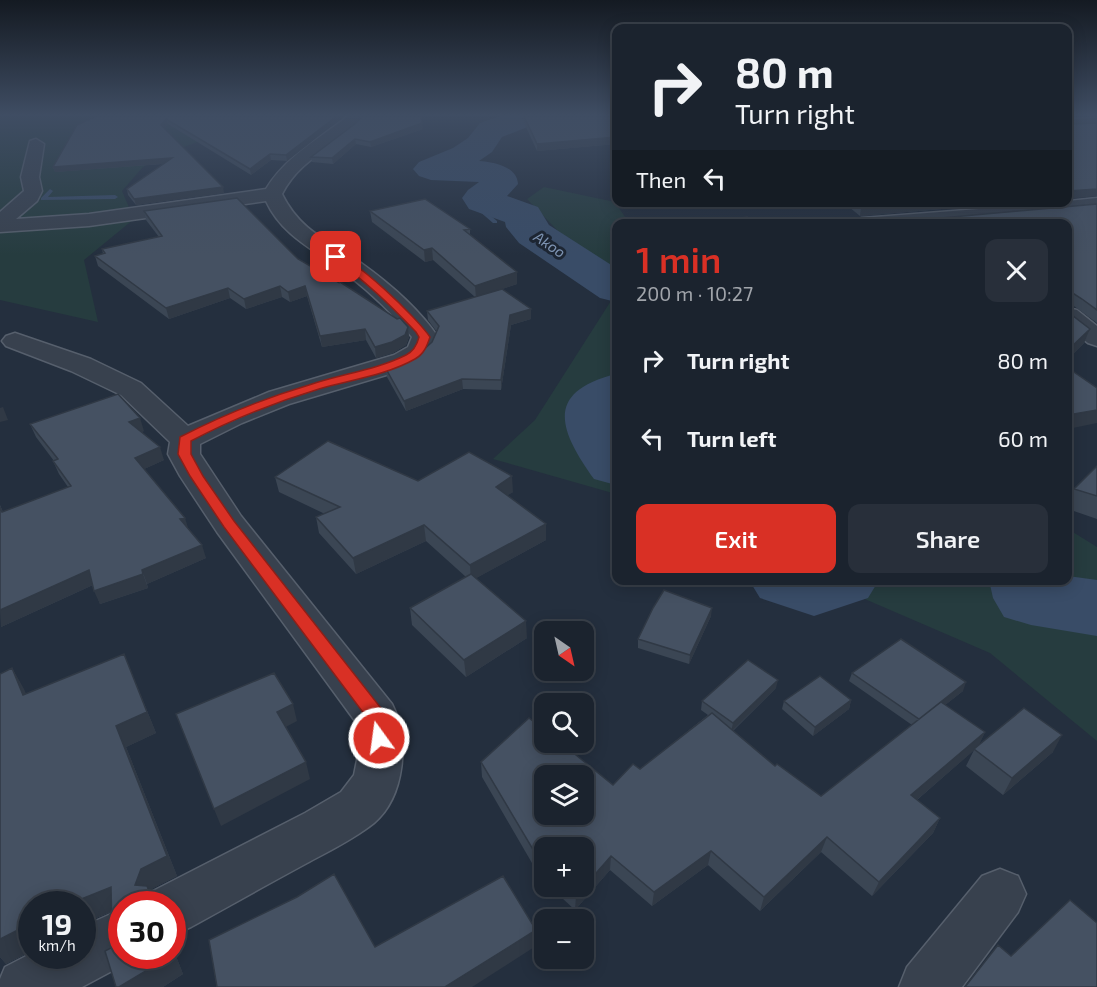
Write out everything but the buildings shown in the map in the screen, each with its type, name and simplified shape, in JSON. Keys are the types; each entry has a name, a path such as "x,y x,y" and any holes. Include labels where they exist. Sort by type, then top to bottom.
{"street":[{"path":"0,222 30,197 33,191 30,177 33,162"},
{"path":"185,440 238,415 290,395 395,364 413,356 422,347 424,337 420,330 385,295 355,269 297,231 279,212 273,194 280,177 297,162"},
{"path":"0,226 89,220 273,194"},
{"path":"1072,207 1097,204"},
{"path":"955,219 1069,207"},
{"path":"1072,318 1097,338"},
{"path":"15,341 81,365 131,389 185,440"},
{"path":"185,440 184,454 203,486 377,717 380,760 375,782 358,807 322,829 186,902"},
{"path":"927,987 1000,894"},
{"path":"25,987 108,943"}],"green space":[{"path":"0,162 151,162 143,167 122,191 134,219 84,260 98,322 0,300"},
{"path":"544,187 612,201 612,207 618,207 626,219 612,219 612,287 527,199"},
{"path":"612,299 612,493 493,459 535,420"},
{"path":"1072,531 1097,547 1097,741 990,653 832,585 1072,585"}],"waterway":[{"name":"Akoo","path":"448,162 431,169 488,172 500,179 500,184 481,198 483,201 524,215 526,227 534,234 612,285"},
{"path":"50,191 43,199 115,197"},
{"path":"483,201 474,204 495,222"},
{"name":"Akoo","path":"612,393 594,404 595,420 600,436 612,459"},
{"name":"Akoo","path":"800,585 814,590 828,585"},
{"name":"Akoo","path":"1027,585 1031,598 1097,608"}],"route":[{"path":"336,257 355,269 385,295 420,330 424,337 422,347 413,356 395,364 312,387 211,426 185,440 184,454 196,476 229,524 377,717 379,738"}]}
